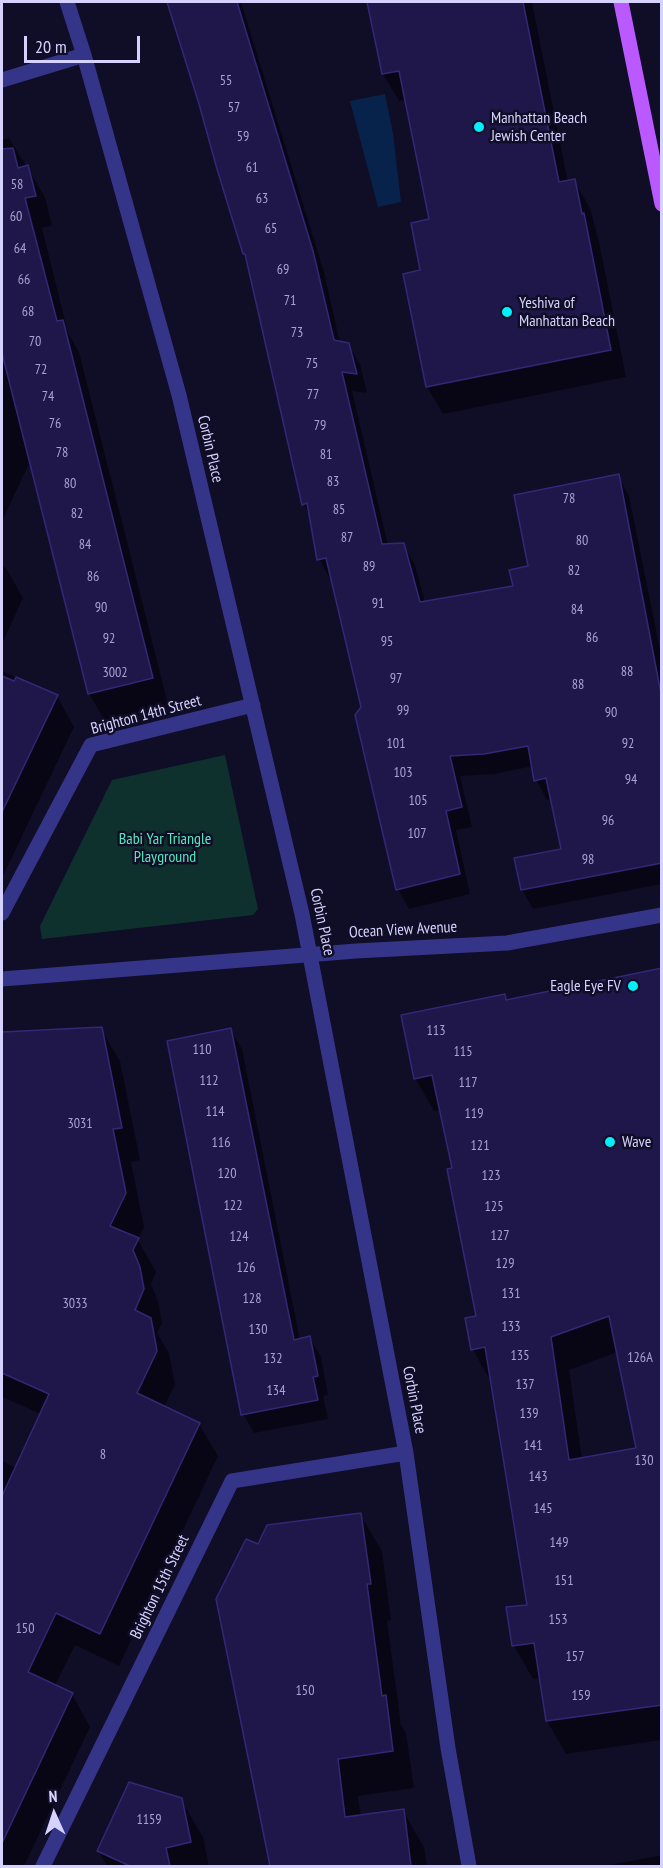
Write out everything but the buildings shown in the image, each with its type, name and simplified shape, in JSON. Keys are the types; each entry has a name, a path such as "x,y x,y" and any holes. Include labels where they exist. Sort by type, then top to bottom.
{"main road":[{"path":"621,2 662,204"}],"street":[{"name":"Corbin Place","path":"67,2 84,55 179,395 311,954 406,1453 448,1748 469,1866"},
{"path":"2,80 84,55"},
{"name":"Brighton 14th Street","path":"2,913 91,745 253,705"},
{"name":"Ocean View Avenue","path":"2,979 311,954 507,943 662,915"},
{"name":"Brighton 15th Street","path":"44,1866 232,1481 406,1453"}],"green space":[{"name":"Babi Yar Triangle Playground","path":"225,755 258,909 253,915 42,939 40,926 112,780"}],"water":[{"path":"385,94 393,133 401,202 378,207 350,101"}],"place":[{"name":"Manhattan Beach Jewish Center","path":"479,127"},
{"name":"Yeshiva of Manhattan Beach","path":"507,312"},
{"name":"Eagle Eye FV","path":"633,986"},
{"name":"Wave","path":"610,1142"}]}
